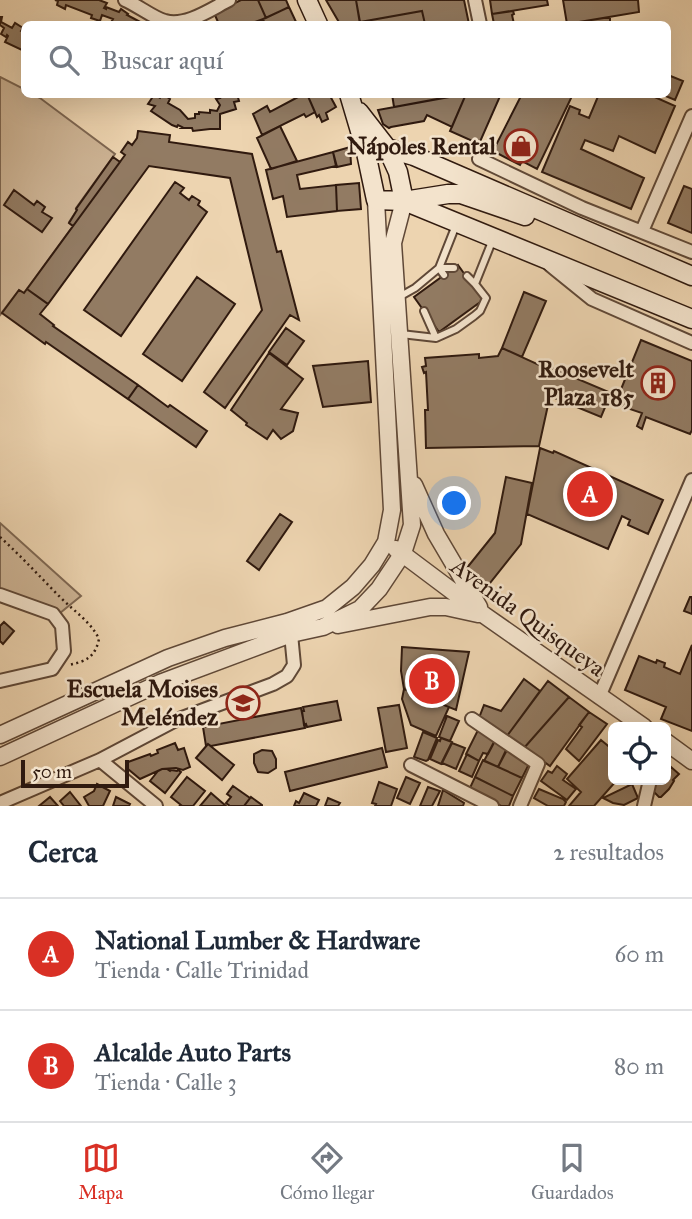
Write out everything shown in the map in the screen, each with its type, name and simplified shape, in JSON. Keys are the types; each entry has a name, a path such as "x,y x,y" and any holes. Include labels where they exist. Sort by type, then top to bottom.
{"main road":[{"path":"307,0 317,21"},
{"path":"350,99 387,148 398,172 404,201"},
{"path":"350,99 365,148 376,200 404,201 461,194 529,217 574,226"},
{"path":"387,148 414,156 692,276"},
{"path":"404,201 692,319"}],"street":[{"path":"125,0 164,21"},
{"path":"180,21 229,0"},
{"path":"475,0 479,21"},
{"path":"642,231 692,116"},
{"path":"479,159 582,208 692,252"},
{"path":"0,757 160,683 289,628 327,608 354,587 372,565 386,542 392,510 376,200"},
{"path":"323,627 360,609 379,589 403,553 412,525 393,243 404,201"},
{"path":"574,226 582,208"},
{"path":"536,254 592,299 692,343"},
{"path":"410,475 436,534 484,615"},
{"path":"599,697 692,480"},
{"name":"Avenida Quisqueya","path":"386,542 636,722"},
{"path":"0,595 53,614 62,626 64,651 52,669 0,681"},
{"path":"0,735 168,658 225,638 289,628 358,623 430,607 446,607 484,615"},
{"path":"0,803 100,760 174,721 273,684 287,676 295,665 289,628"},
{"path":"472,719 538,764 520,806"},
{"path":"671,748 692,761"},
{"path":"100,760 156,806"},
{"path":"411,765 492,806"},
{"path":"644,806 649,785"}],"lane":[{"path":"397,299 416,291 439,268 457,222"},
{"path":"475,284 494,237"},
{"path":"439,268 454,268"},
{"path":"439,268 444,275"},
{"path":"400,334 436,338 472,313 480,311 486,298 467,276"},
{"path":"424,311 436,338"}],"shaded area":[{"path":"0,77 21,88 21,98 40,98 115,154 76,208 69,222 73,226 24,293 19,290 0,315"},
{"path":"0,523 81,596 60,613 0,589"}],"building":[{"path":"55,0 99,0 107,3 104,8 119,12 121,9 138,21 112,21 113,19 102,15 100,21 66,5 65,9 57,5 58,1"},
{"path":"241,0 258,0 266,18 258,21 218,21 214,13"},
{"path":"258,0 286,0 289,7 266,18"},
{"path":"326,0 356,0 360,21 338,21"},
{"path":"356,0 464,0 468,21 424,21 422,11 360,21"},
{"path":"490,0 547,0 548,5 492,14"},
{"path":"563,0 638,0 639,12 585,21 566,21"},
{"path":"289,7 296,21 264,21 263,19"},
{"path":"422,11 424,21 366,21"},
{"path":"513,11 513,21 493,21 492,14"},
{"path":"2,17 1,22 12,28 15,23 21,27 21,50 5,42 8,36 1,34 4,28 0,25"},
{"path":"610,17 610,21 585,21"},
{"path":"671,76 683,81 675,100 670,98"},
{"path":"152,98 169,98 168,103 188,119 195,118 195,114 199,112 217,111 220,105 216,99 238,98 239,101 234,102 236,109 220,114 220,129 193,131 192,128 172,125 151,111 155,106 148,104"},
{"path":"296,98 309,98 315,112 306,117 304,114 262,135 253,114 267,106 270,112"},
{"path":"309,98 331,98 336,107 326,113 328,119 322,122 319,115 317,117"},
{"path":"393,98 442,98 394,107"},
{"path":"444,98 464,98 452,127 427,115 424,121 389,128 383,124 378,110"},
{"path":"464,98 499,98 479,144 450,131"},
{"path":"520,98 571,98 537,169 522,161 520,165 493,151"},
{"path":"597,98 657,98 675,106 655,153 619,136 613,151 585,140 581,149 644,178 631,209 542,172 570,106 589,118"},
{"path":"280,126 297,161 271,169 257,138"},
{"path":"138,131 170,135 169,142 252,154 277,252 281,251 299,320 290,315 225,408 204,392 262,310 230,178 149,166 48,304 27,289 125,155 121,152 128,142 132,145 137,138"},
{"path":"350,147 351,164 337,167 333,152"},
{"path":"333,152 336,166 297,175 300,189 336,185 337,211 287,217 283,196 273,199 266,170"},
{"path":"113,157 120,162 73,226 69,223 76,209"},
{"path":"175,182 184,188 180,193 189,200 192,196 200,201 198,205 207,212 121,336 84,310"},
{"path":"359,183 361,209 337,211 336,185"},
{"path":"684,186 692,189 692,233 668,223"},
{"path":"14,190 34,205 37,201 45,207 42,212 52,218 42,232 4,205"},
{"path":"458,265 483,300 439,332 414,297"},
{"path":"197,277 235,304 182,381 143,354"},
{"path":"27,289 48,304 40,314 53,326 138,385 128,399 2,313 19,290 24,293"},
{"path":"524,292 546,301 522,357 502,348"},
{"path":"286,328 304,341 287,365 269,352"},
{"name":"Roosevelt Plaza 185","path":"641,340 692,361 690,434 646,417 642,429 637,426 642,413 615,404"},
{"path":"502,348 611,393 601,417 550,396 539,446 426,448 425,410 428,410 426,372 424,373 422,367 426,366 425,358 479,354 479,358 498,356"},
{"path":"269,353 303,379 281,409 298,413 293,431 281,439 273,430 267,439 246,425 247,423 231,410"},
{"path":"368,361 371,402 323,407 313,366"},
{"path":"138,385 207,431 196,447 128,399"},
{"path":"540,448 553,453 554,451 663,500 648,534 628,525 630,520 622,516 608,549 527,514"},
{"path":"506,477 532,483 521,544 486,588 466,569 495,533"},
{"path":"280,514 292,522 259,570 247,561"},
{"path":"692,597 692,614 684,611"},
{"path":"4,622 14,631 3,644 0,641 0,626"},
{"path":"692,645 692,731 661,719 666,707 625,690 639,656 656,663 657,660 665,663 664,667 680,674"},
{"path":"402,647 469,652 456,710 404,689 401,671"},
{"path":"524,679 540,691 507,736 479,718 484,705 501,711"},
{"path":"548,681 569,697 524,748 507,736"},
{"path":"404,689 449,707 436,736 411,725 402,699"},
{"path":"569,697 589,712 550,766 524,748"},
{"path":"337,701 341,720 307,727 304,725 303,707"},
{"path":"399,705 407,748 386,752 378,708"},
{"path":"301,708 305,728 206,746 203,727"},
{"path":"589,712 607,724 579,761 566,749"},
{"path":"447,716 459,721 450,741 439,737"},
{"path":"478,730 496,739 488,754 483,753 479,761 466,754"},
{"path":"423,732 437,738 426,761 414,757"},
{"path":"441,738 452,742 441,764 430,759"},
{"path":"495,740 508,746 498,767 484,761"},
{"path":"601,740 608,746 608,785 613,785 594,806 569,806 581,792 567,779"},
{"path":"175,743 178,750 184,748 190,767 183,770 162,769 140,779 128,769 128,762 150,754 151,756 158,753 157,750"},
{"path":"452,743 465,748 456,769 442,763"},
{"path":"208,744 234,765 222,780 196,758"},
{"path":"382,748 387,767 290,791 285,772"},
{"path":"508,748 529,764 522,778 498,767"},
{"path":"262,750 272,751 276,759 276,768 268,773 258,772 254,763 254,754"},
{"path":"467,754 479,761 472,777 459,771"},
{"path":"483,760 522,778 513,796 475,777"},
{"path":"557,766 567,774 563,780 576,789 567,800 541,781 548,771 552,773"},
{"path":"671,767 679,774 669,789 661,797 653,791 655,785 671,785"},
{"path":"162,769 181,772 165,793 150,781"},
{"path":"187,777 205,791 193,806 179,806 181,805 171,797"},
{"path":"406,777 420,783 410,804 397,798"},
{"path":"475,777 513,796 509,806 501,806 469,790"},
{"path":"379,782 397,789 391,806 375,806 376,804 372,803"},
{"path":"97,784 110,791 103,806 89,806 84,797 94,791"},
{"path":"632,785 638,798 624,805 603,798"},
{"path":"233,786 250,798 244,806 230,806 226,803 231,797 227,794"},
{"path":"428,787 440,791 432,806 420,806"},
{"path":"539,789 563,799 566,802 564,806 548,806 534,798"},
{"path":"443,790 464,803 463,806 438,806"},
{"path":"70,792 81,806 64,806 60,801"},
{"path":"211,793 226,806 200,806"},
{"path":"304,793 319,800 316,806 294,806 296,801 299,803"},
{"path":"50,797 58,806 39,806"},
{"path":"116,797 130,804 129,806 113,806"},
{"path":"251,797 262,805 262,806 244,806"},
{"path":"328,798 340,803 338,806 325,806"}],"place":[{"name":"Nápoles Rental","path":"521,146"},
{"name":"Roosevelt Plaza 185","path":"658,383"},
{"name":"National Lumber & Hardware","path":"590,494"},
{"name":"Alcalde Auto Parts","path":"432,681"},
{"name":"Escuela Moises Meléndez","path":"243,703"}]}
